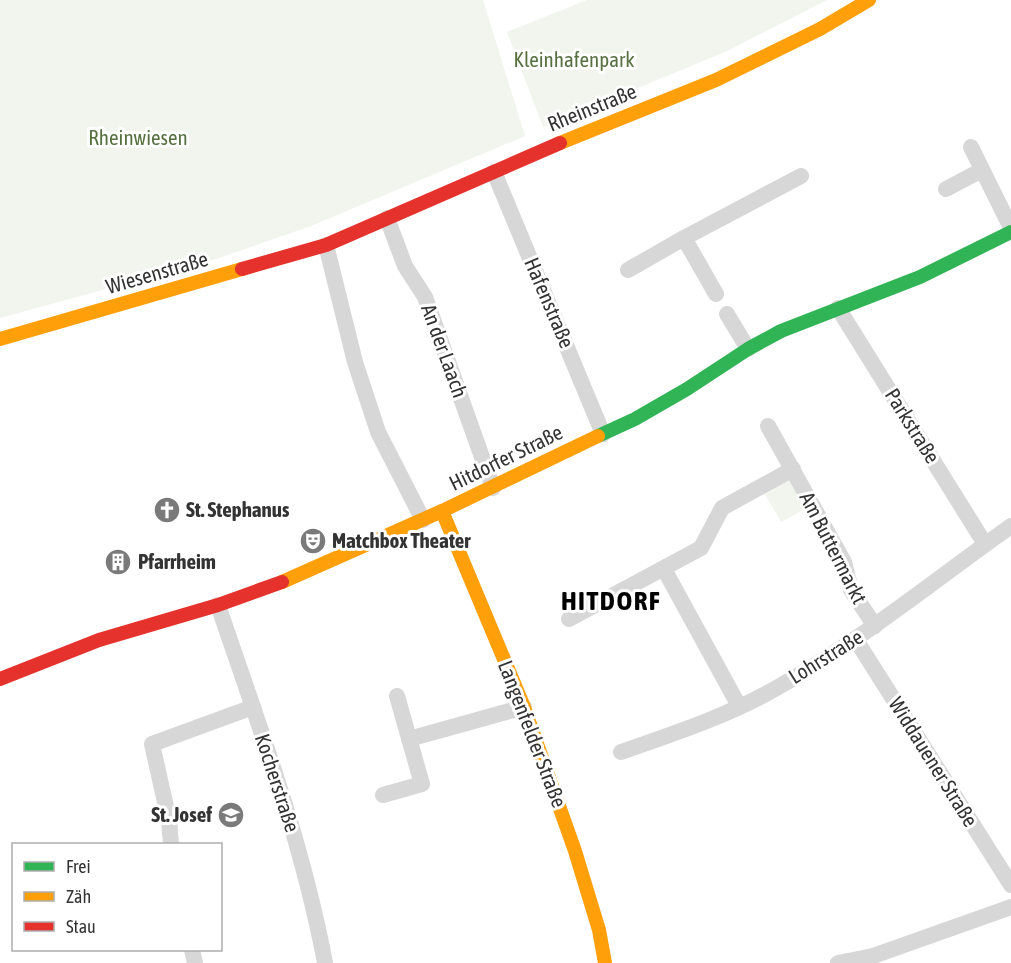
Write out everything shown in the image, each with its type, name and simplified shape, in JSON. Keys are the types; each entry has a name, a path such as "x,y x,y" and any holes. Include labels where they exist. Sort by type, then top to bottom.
{"street":[{"name":"Rheinstraße","path":"326,245 716,80 820,29 869,0"},
{"path":"971,147 1011,230"},
{"path":"946,189 982,170"},
{"name":"Hafenstraße","path":"494,172 603,434"},
{"path":"628,270 801,176"},
{"name":"An der Laach","path":"387,218 405,266 425,297 493,488"},
{"name":"Hitdorfer Straße","path":"0,679 99,640 218,605 291,579 493,488 635,419 781,331 924,276 1011,230"},
{"path":"684,238 716,294"},
{"path":"326,245 355,362 378,432 423,520"},
{"name":"Wiesenstraße","path":"0,339 326,245"},
{"name":"Parkstraße","path":"838,308 985,544"},
{"path":"727,314 748,349"},
{"name":"Am Buttermarkt","path":"768,426 844,562 851,590 875,626"},
{"name":"Am Buttermarkt","path":"569,619 701,548 722,508 793,469"},
{"name":"Langenfelder Straße","path":"442,511 524,707 575,851 599,930 605,963"},
{"name":"Lohrstraße","path":"621,752 694,727 771,691 856,640 1011,526"},
{"path":"664,569 739,706"},
{"name":"Kocherstraße","path":"218,605 286,806 316,917 325,963"},
{"name":"Widdauener Straße","path":"856,640 1011,885"},
{"path":"383,795 422,784 397,696"},
{"path":"171,843 169,820 152,744 253,707"},
{"path":"410,739 524,707"},
{"path":"838,963 873,956 1011,907"}],"green space":[{"name":"Rheinwiesen","path":"0,0 483,0 525,136 311,226 219,258 0,318"},
{"name":"Kleinhafenpark","path":"587,0 827,0 725,52 543,127 507,32"},
{"path":"791,479 807,508 781,522 765,494"}],"traffic: fast":[{"path":"598,436 635,419 781,331 920,277 1011,232"}],"traffic: slow":[{"path":"560,143 716,80 820,29 869,0"},
{"path":"0,339 242,269"},
{"path":"282,582 442,511 598,436"},
{"path":"442,511 524,707 575,851 599,930 605,963"}],"traffic: jam":[{"path":"242,269 326,245 560,143"},
{"path":"0,679 99,640 218,605 282,582"}],"place":[{"name":"St. Stephanus","path":"167,510"},
{"name":"Matchbox Theater","path":"313,541"},
{"name":"Pfarrheim","path":"118,562"},
{"name":"St. Josef","path":"231,815"}],"district":[{"name":"HITDORF","path":"611,601"}]}
